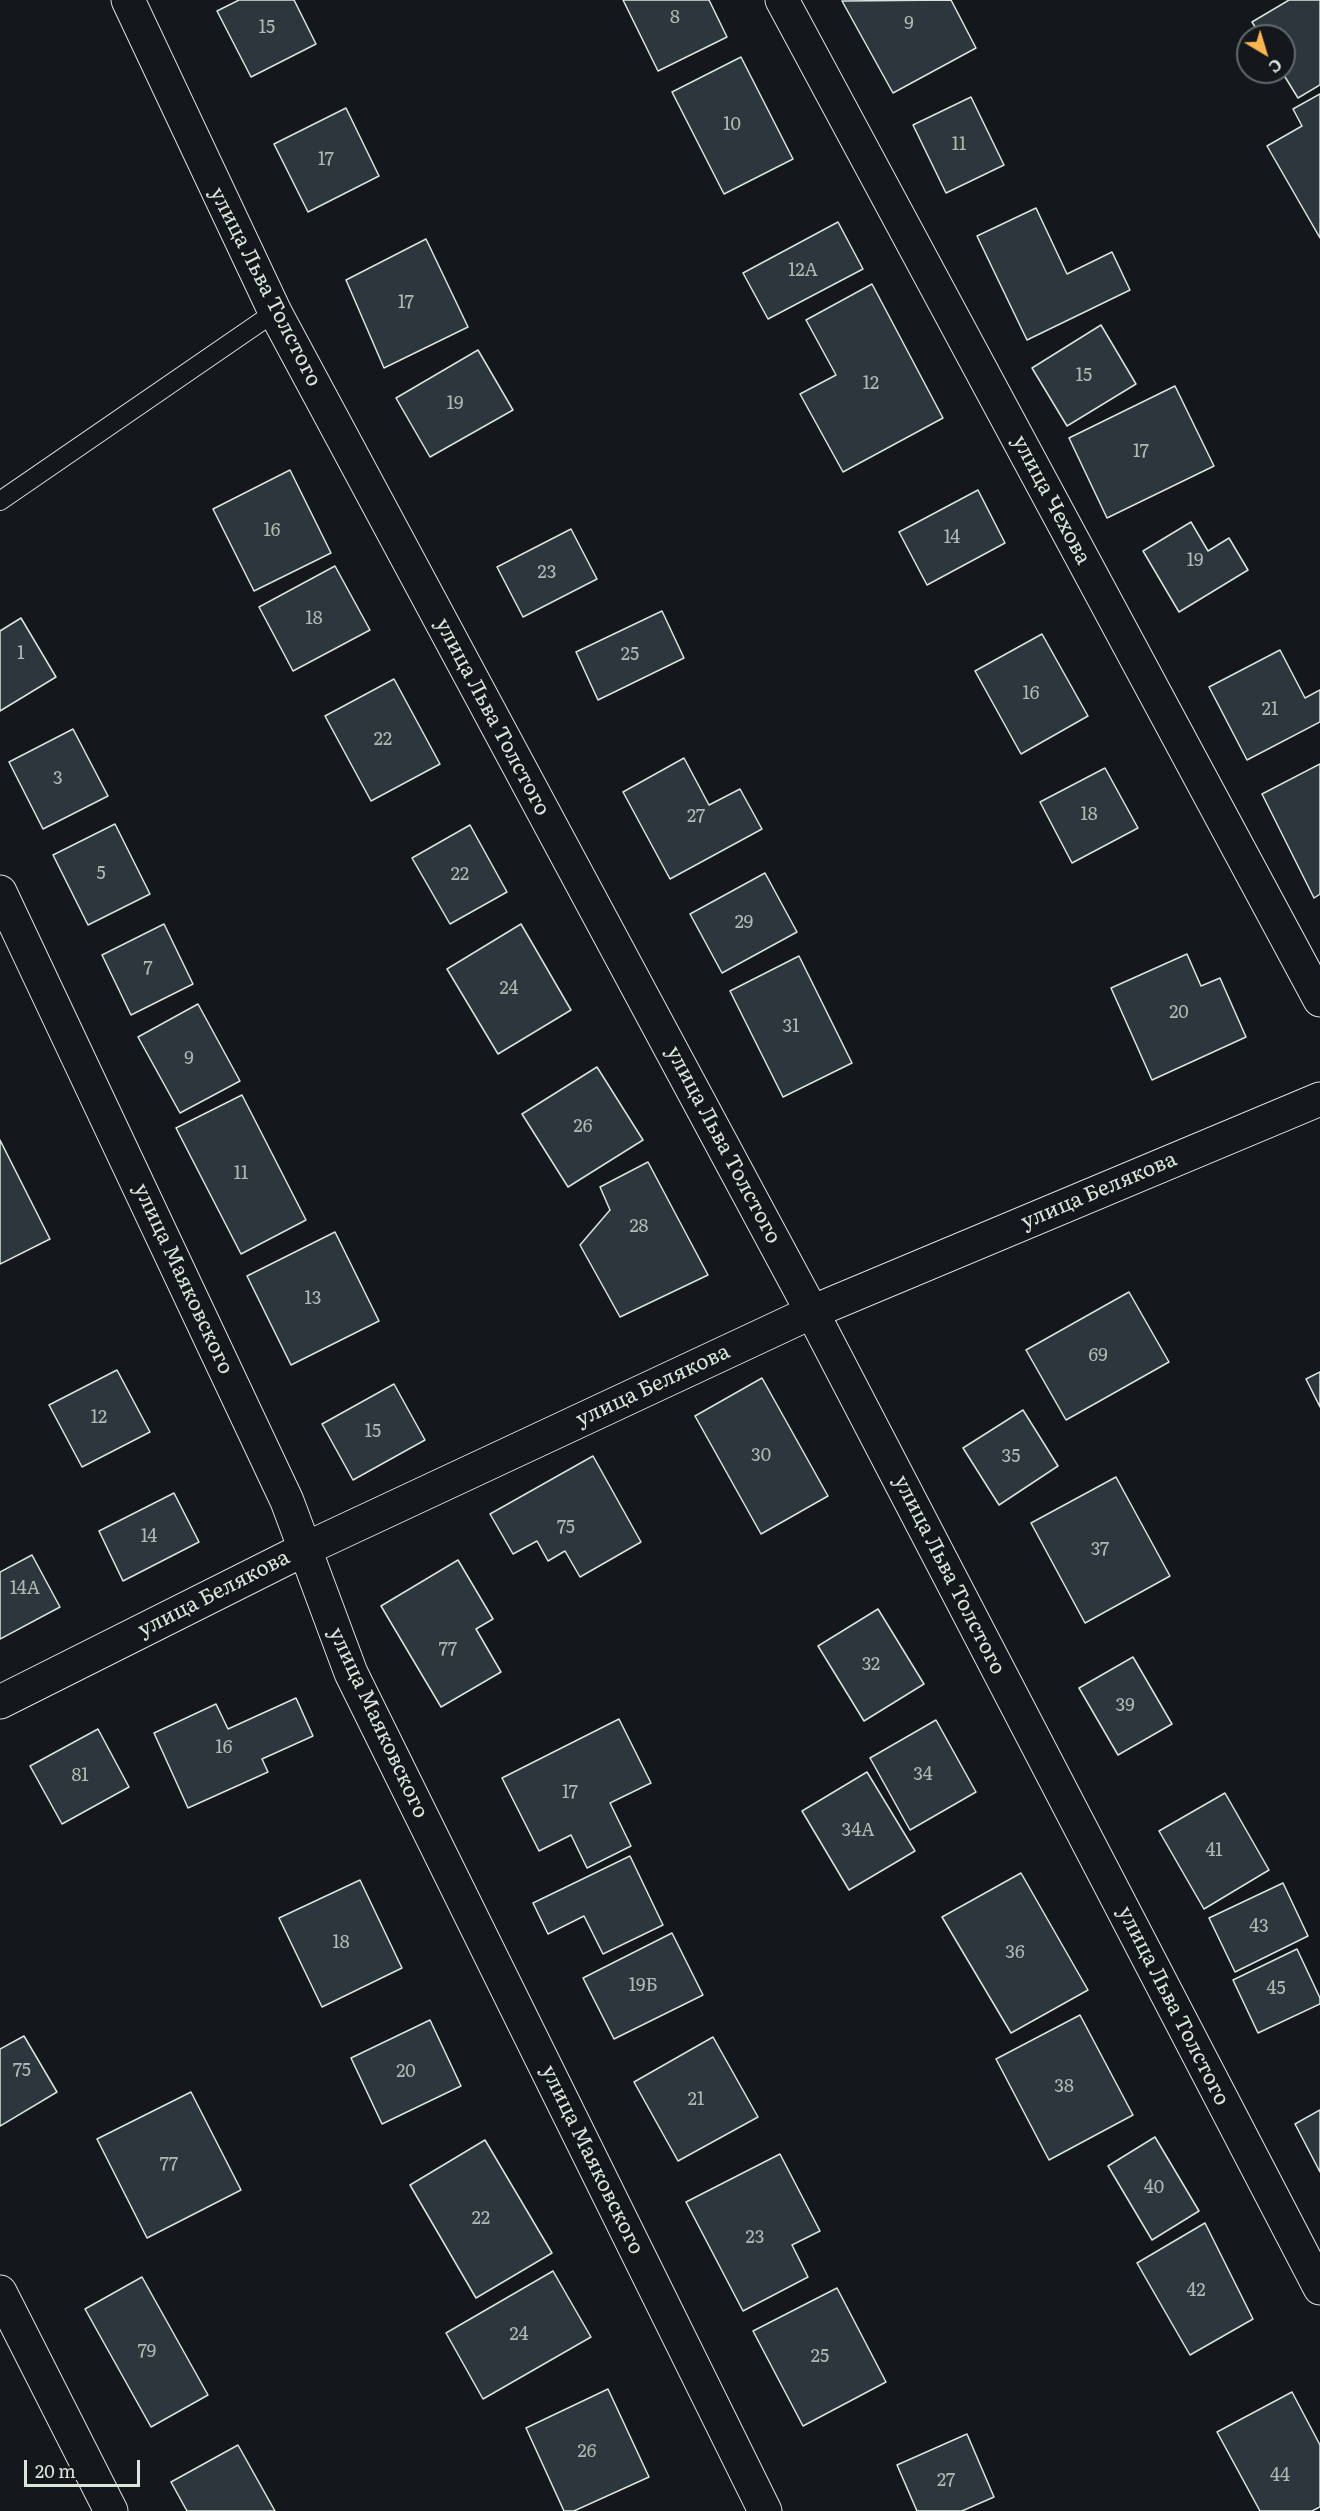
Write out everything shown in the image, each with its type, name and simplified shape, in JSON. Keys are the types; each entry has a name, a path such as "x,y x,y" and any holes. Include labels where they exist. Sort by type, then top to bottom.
{"street":[{"name":"улица Льва Толстого","path":"128,0 275,312 812,1311 1320,2288"},
{"name":"улица Чехова","path":"782,0 1320,1000"},
{"name":"улица Маяковского","path":"0,892 287,1501 303,1550 351,1673 765,2511"},
{"name":"улица Белякова","path":"0,1702 303,1550 812,1311 1320,1099"},
{"path":"0,2292 111,2511"}],"lane":[{"path":"0,501 275,312"}],"building":[{"path":"239,0 294,0 316,44 251,77 217,11"},
{"path":"623,0 709,0 727,37 658,71"},
{"path":"951,0 976,48 893,93 842,1"},
{"path":"1289,0 1320,0 1320,85 1298,98 1289,84 1296,84 1296,24 1253,24 1252,22"},
{"path":"741,57 793,159 724,194 672,92"},
{"path":"1320,94 1320,238 1267,146 1302,126 1293,109"},
{"path":"971,97 1004,165 946,193 913,125"},
{"path":"346,108 379,176 308,212 274,144"},
{"path":"1036,208 1067,274 1112,252 1130,290 1027,340 977,236"},
{"path":"838,222 863,269 768,319 743,273"},
{"path":"426,239 468,327 384,368 346,280"},
{"path":"872,284 943,418 843,472 800,394 836,375 806,320"},
{"path":"1101,325 1136,384 1067,426 1032,368"},
{"path":"478,350 513,410 430,457 396,398"},
{"path":"1175,386 1214,466 1107,518 1069,438"},
{"path":"290,470 331,553 254,591 213,509"},
{"path":"978,490 1005,543 927,585 899,532"},
{"path":"1191,522 1208,551 1229,538 1248,570 1179,612 1143,551"},
{"path":"571,529 597,579 523,617 497,567"},
{"path":"335,566 370,630 293,671 259,607"},
{"path":"662,611 684,658 598,700 576,652"},
{"path":"21,618 56,677 0,711 0,631"},
{"path":"1042,634 1088,716 1021,754 975,671"},
{"path":"1280,650 1305,698 1320,690 1320,722 1247,760 1209,687"},
{"path":"394,679 440,764 371,801 325,716"},
{"path":"73,729 108,796 43,829 9,762"},
{"path":"684,758 709,805 740,789 762,829 670,879 623,792"},
{"path":"1320,764 1320,894 1314,898 1262,794"},
{"path":"1105,768 1138,828 1072,863 1040,802"},
{"path":"115,824 150,894 88,925 53,855"},
{"path":"470,825 507,892 450,924 412,858"},
{"path":"765,873 797,932 722,973 690,914"},
{"path":"164,924 193,984 131,1015 102,955"},
{"path":"521,924 571,1010 498,1054 447,969"},
{"path":"1187,954 1201,986 1220,978 1246,1037 1152,1080 1111,988"},
{"path":"799,956 852,1063 783,1097 730,991"},
{"path":"198,1004 240,1081 180,1113 138,1037"},
{"path":"597,1067 643,1140 568,1187 522,1114"},
{"path":"242,1095 306,1220 241,1254 176,1128"},
{"path":"0,1140 50,1239 0,1264"},
{"path":"648,1162 708,1275 620,1317 580,1245 610,1210 600,1187"},
{"path":"335,1232 379,1321 291,1365 247,1276"},
{"path":"1129,1292 1169,1362 1066,1420 1026,1350"},
{"path":"117,1370 150,1432 82,1467 49,1405"},
{"path":"1320,1372 1320,1407 1306,1379"},
{"path":"762,1378 828,1496 761,1534 695,1416"},
{"path":"394,1384 425,1440 353,1480 322,1424"},
{"path":"1023,1410 1058,1466 999,1505 963,1448"},
{"path":"593,1456 641,1542 580,1577 565,1551 548,1561 537,1541 513,1554 490,1514"},
{"path":"1116,1477 1170,1576 1085,1623 1031,1523"},
{"path":"174,1493 199,1542 123,1581 99,1531"},
{"path":"32,1555 60,1607 0,1639 0,1572"},
{"path":"458,1560 493,1619 476,1629 501,1672 441,1707 381,1606"},
{"path":"878,1609 924,1684 864,1721 818,1646"},
{"path":"1133,1657 1172,1724 1118,1755 1079,1688"},
{"path":"296,1698 313,1736 262,1759 268,1772 188,1808 154,1733 216,1704 228,1729"},
{"path":"619,1719 651,1783 610,1803 631,1846 587,1868 571,1835 539,1851 502,1778"},
{"path":"936,1720 976,1792 910,1830 870,1758"},
{"path":"98,1729 129,1787 62,1824 30,1766"},
{"path":"867,1772 915,1851 849,1890 802,1811"},
{"path":"1225,1793 1269,1870 1204,1909 1159,1831"},
{"path":"630,1856 663,1925 603,1954 584,1916 548,1934 533,1903"},
{"path":"1021,1873 1088,1990 1011,2033 942,1917"},
{"path":"360,1880 402,1968 322,2007 279,1918"},
{"path":"1283,1883 1308,1936 1235,1972 1209,1918"},
{"path":"672,1933 703,1995 614,2039 583,1978"},
{"path":"1297,1949 1320,1998 1320,2004 1258,2033 1233,1980"},
{"path":"1080,2015 1133,2115 1049,2160 996,2059"},
{"path":"430,2020 461,2086 382,2124 351,2058"},
{"path":"24,2036 57,2092 0,2126 0,2049"},
{"path":"713,2037 758,2117 678,2161 634,2082"},
{"path":"191,2092 241,2190 147,2238 97,2139"},
{"path":"1320,2110 1320,2172 1295,2124"},
{"path":"1155,2137 1199,2211 1152,2240 1108,2166"},
{"path":"485,2140 552,2253 476,2298 410,2185"},
{"path":"780,2154 820,2231 792,2245 808,2277 743,2311 686,2202"},
{"path":"1205,2223 1253,2319 1190,2355 1137,2263"},
{"path":"553,2271 591,2337 483,2399 446,2333"},
{"path":"142,2277 208,2395 151,2427 85,2309"},
{"path":"837,2288 886,2382 803,2426 753,2331"},
{"path":"608,2389 649,2477 574,2511 564,2511 526,2428"},
{"path":"1292,2392 1320,2445 1320,2507 1312,2511 1260,2511 1217,2432"},
{"path":"967,2434 994,2497 962,2511 917,2511 897,2465"},
{"path":"238,2445 275,2511 187,2511 171,2482"}]}
